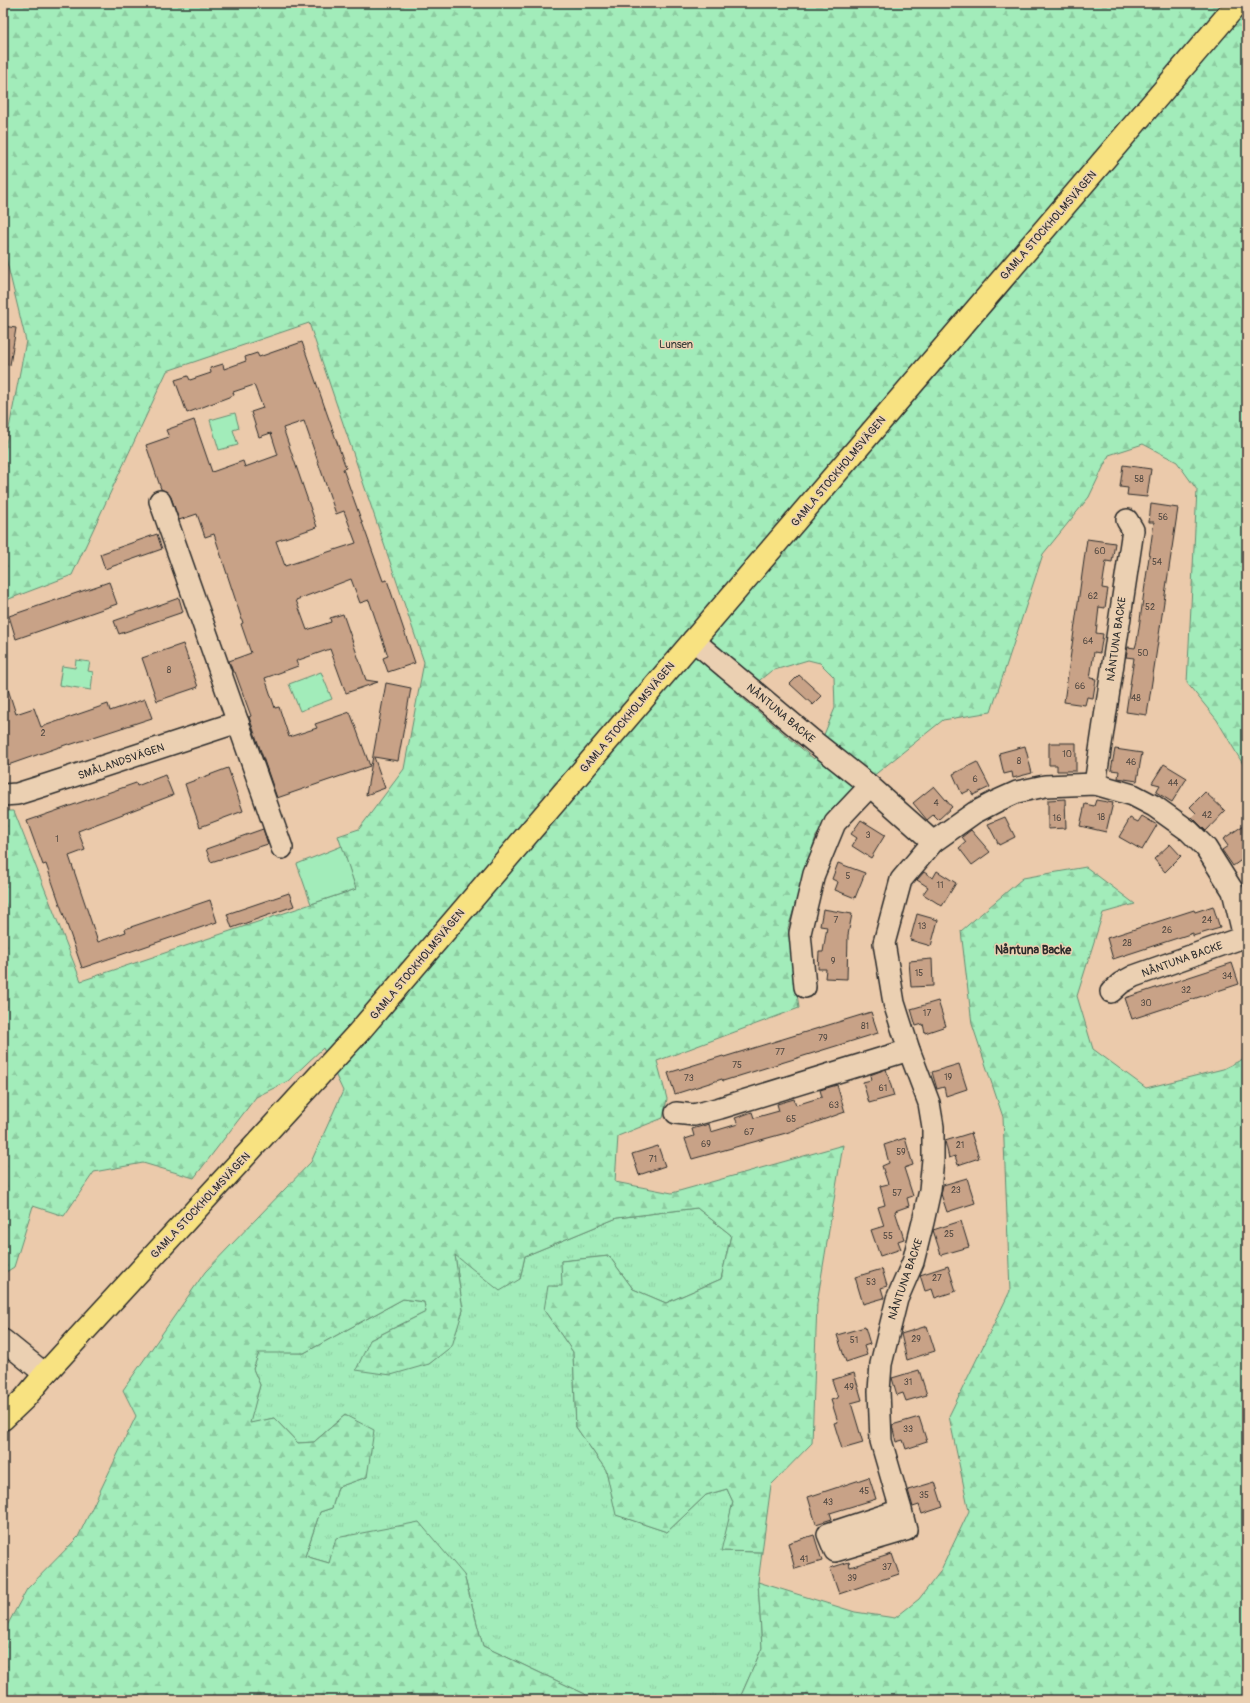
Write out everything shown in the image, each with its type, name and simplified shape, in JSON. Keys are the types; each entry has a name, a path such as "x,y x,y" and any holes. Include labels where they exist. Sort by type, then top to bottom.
{"main road":[{"name":"GAMLA STOCKHOLMSVÄGEN","path":"3,1419 25,1398 45,1374 358,1033 1238,3"}],"street":[{"path":"160,501 282,848"},
{"name":"NÅNTUNA BACKE","path":"1095,784 1132,530 1127,520"},
{"name":"NÅNTUNA BACKE","path":"693,640 812,740 870,786 933,842"},
{"name":"SMÅLANDSVÄGEN","path":"3,795 17,794 238,722"},
{"name":"NÅNTUNA BACKE","path":"901,1510 881,1441 879,1391 881,1364 897,1299 913,1262 924,1222 930,1190 933,1159 933,1127 929,1102 909,1050 894,1003 884,944 901,880 933,842 974,813 1017,792 1045,786 1095,784 1133,795 1147,802 1189,831 1206,848 1233,891 1244,937 1134,976 1121,983 1111,992"},
{"path":"805,987 800,933 814,874 835,823 870,786"},
{"path":"676,1113 694,1115 909,1050"},
{"path":"3,1340 45,1374"}],"green space":[{"name":"Lunsen","path":"3,3 1247,3 1247,771 1217,720 1187,683 1197,490 1177,462 1143,444 1109,455 1089,497 1043,554 991,712 943,720 847,797 816,836 788,928 799,1008 657,1061 667,1099 663,1118 618,1136 615,1182 672,1193 843,1145 817,1303 812,1443 771,1485 762,1552 721,1551 733,1502 727,1489 706,1495 667,1532 616,1515 606,1470 576,1427 573,1352 544,1310 548,1286 562,1286 561,1261 609,1256 633,1289 666,1303 721,1279 731,1235 697,1208 617,1218 525,1256 520,1279 500,1291 455,1255 463,1310 452,1346 429,1364 391,1375 356,1370 370,1340 426,1312 424,1302 403,1299 304,1353 259,1353 253,1369 260,1385 250,1423 274,1418 298,1443 314,1442 345,1415 374,1430 367,1477 338,1487 332,1508 320,1512 305,1556 329,1563 336,1538 419,1522 464,1575 483,1646 585,1694 591,1700 3,1700 3,1633 27,1589 78,1537 136,1416 123,1390 205,1272 311,1162 343,1091 323,1048 288,1081 256,1097 194,1178 143,1163 94,1172 64,1216 33,1206 14,1267 3,1274 3,811 14,811 81,981 356,889 338,836 359,829 404,769 424,662 309,323 167,371 72,575 9,599 3,606 3,459 26,341 3,246","holes":["808,660 820,663 834,677 835,708 814,759 740,696 771,671"]},
{"path":"235,413 239,428 233,430 238,445 219,450 210,420"},
{"path":"76,660 90,662 88,671 93,672 91,690 59,685 62,666 75,668"},
{"path":"321,672 332,699 300,711 289,684"},
{"path":"342,846 356,889 311,904 297,864"},
{"path":"1086,867 1135,904 1103,913 1077,996 1093,1049 1146,1088 1223,1069 1247,1057 1247,1700 739,1700 762,1648 758,1582 855,1612 895,1618 919,1599 940,1572 969,1511 949,1416 1010,1291 1003,1117 972,1024 961,931 1023,878"},
{"path":"697,1208 731,1235 721,1279 666,1303 633,1289 609,1256 561,1261 563,1286 544,1310 573,1352 576,1427 606,1470 617,1515 667,1532 706,1495 727,1489 733,1502 722,1551 762,1552 758,1582 762,1648 739,1700 591,1700 585,1694 483,1646 464,1575 329,1563 305,1556 320,1512 332,1508 338,1487 367,1477 345,1415 314,1442 298,1443 274,1418 249,1424 260,1385 253,1369 259,1352 304,1353 403,1299 424,1302 426,1312 370,1340 429,1364 451,1346 463,1310 455,1255 520,1279 525,1256 617,1218"}],"building":[{"path":"3,326 16,328 10,365 3,364"},
{"path":"302,342 346,468 343,469 383,581 387,580 415,663 388,672 383,658 388,656 369,600 360,603 351,579 296,600 307,630 331,622 330,618 343,614 366,680 378,682 346,693 330,649 296,661 298,666 265,678 275,708 279,707 289,737 317,728 315,724 350,712 370,766 277,798 249,717 251,716 235,672 233,672 229,661 251,653 241,624 243,623 214,534 205,537 197,514 179,520 171,497 167,492 161,489 146,445 169,437 166,430 194,420 212,472 243,461 245,467 278,455 271,433 259,437 251,412 263,408 254,385 233,392 234,395 187,413 175,380 188,376 190,380 211,373 210,368 223,364 224,369 246,361 245,357 257,353 259,357","holes":["304,421 336,514 344,511 356,543 285,566 276,541 317,527 283,428"]},
{"path":"1123,465 1151,469 1147,497 1127,495 1128,488 1120,487"},
{"path":"1151,504 1178,508 1147,715 1126,712 1134,658 1126,657 1128,647 1135,648 1137,641 1154,522 1149,522"},
{"path":"157,534 162,549 105,569 100,554"},
{"path":"1087,539 1115,543 1112,562 1106,561 1102,588 1108,589 1105,608 1099,607 1096,633 1103,634 1100,653 1094,652 1090,678 1096,679 1093,698 1087,697 1085,705 1064,702"},
{"path":"109,582 117,604 16,639 9,616"},
{"path":"179,598 183,612 119,634 114,621"},
{"path":"183,644 198,687 157,701 142,658"},
{"path":"799,675 822,696 813,705 790,684"},
{"path":"5,680 16,714 34,708 41,727 108,704 110,711 145,699 152,718 69,745 68,744 8,765 3,752 3,681"},
{"path":"386,683 411,688 398,761 374,757 385,788 366,795"},
{"path":"1049,743 1076,743 1076,771 1057,771 1057,765 1049,765"},
{"path":"1025,746 1032,773 1013,778 1012,772 1004,774 999,753"},
{"path":"1115,749 1142,753 1137,781 1118,778 1119,771 1111,770"},
{"path":"977,762 990,787 973,795 970,790 962,794 953,774"},
{"path":"1164,764 1187,778 1172,802 1156,792 1160,785 1152,783"},
{"path":"228,768 243,811 200,827 185,784"},
{"path":"165,775 173,795 78,831 85,850 69,856 98,942 126,932 125,929 210,900 217,922 82,968 46,864 43,865 27,821 136,783 137,786"},
{"path":"934,786 952,807 938,820 933,815 927,820 913,803"},
{"path":"1205,792 1225,811 1206,831 1192,817 1196,813 1190,807"},
{"path":"1065,799 1066,828 1048,829 1048,800"},
{"path":"1096,800 1113,803 1106,832 1080,826 1085,804 1094,806"},
{"path":"1142,816 1157,825 1142,850 1119,837 1130,818 1138,822"},
{"path":"1005,817 1015,837 999,845 988,824"},
{"path":"861,820 885,835 871,858 852,846 857,838 851,834"},
{"path":"1247,823 1247,856 1233,866 1222,850 1228,846 1223,839"},
{"path":"263,829 268,844 211,862 206,849"},
{"path":"971,830 990,852 972,865 959,848 966,842 962,837"},
{"path":"1170,844 1181,856 1165,872 1154,859"},
{"path":"838,863 865,873 855,898 835,890 838,882 832,879"},
{"path":"937,871 956,883 942,906 923,894 928,887 917,880 924,872 933,878"},
{"path":"289,893 294,906 232,928 227,914"},
{"path":"1213,906 1220,928 1193,936 1193,933 1113,959 1107,938 1194,910 1195,912"},
{"path":"823,909 852,914 848,935 847,979 825,978 826,969 818,969 819,952 823,952 827,927 820,926"},
{"path":"917,914 938,920 931,946 910,940"},
{"path":"932,959 933,986 911,987 909,961"},
{"path":"1232,963 1239,984 1132,1019 1125,998"},
{"path":"938,1001 946,1026 925,1033 923,1024 916,1026 911,1009"},
{"path":"871,1012 878,1033 723,1081 722,1079 675,1094 668,1073"},
{"path":"959,1064 967,1089 946,1096 944,1087 937,1089 932,1072"},
{"path":"886,1069 894,1096 869,1103 863,1082 871,1080 870,1075"},
{"path":"837,1085 845,1112 786,1133 692,1159 685,1139 694,1136 692,1129 709,1124 711,1132 738,1124 735,1118 752,1112 754,1118 779,1111 777,1104 794,1099 796,1105 822,1097 820,1090"},
{"path":"971,1133 979,1158 958,1165 955,1156 949,1158 945,1141"},
{"path":"905,1138 913,1165 904,1168 913,1196 907,1198 909,1206 895,1211 904,1239 898,1241 901,1249 880,1256 871,1230 884,1226 878,1207 885,1205 880,1186 888,1184 882,1166 889,1163 884,1145"},
{"path":"658,1146 665,1166 639,1175 632,1154"},
{"path":"967,1178 975,1203 947,1212 941,1194 943,1185"},
{"path":"961,1221 969,1247 941,1255 933,1230"},
{"path":"948,1266 956,1291 935,1298 932,1289 925,1291 920,1275"},
{"path":"882,1269 887,1286 881,1288 884,1298 863,1304 855,1277"},
{"path":"927,1326 935,1351 907,1360 901,1334"},
{"path":"865,1327 870,1344 864,1346 867,1355 846,1362 837,1335"},
{"path":"919,1370 927,1395 906,1401 903,1393 897,1395 892,1378"},
{"path":"854,1373 862,1400 851,1403 863,1443 842,1449 834,1423 838,1422 831,1400 838,1398 832,1380"},
{"path":"919,1417 927,1442 906,1449 903,1440 896,1442 892,1425"},
{"path":"869,1477 876,1499 830,1513 832,1519 816,1524 808,1497"},
{"path":"935,1482 943,1507 922,1514 919,1505 913,1507 908,1490"},
{"path":"814,1535 822,1561 795,1569 788,1543"},
{"path":"892,1554 899,1574 839,1594 830,1568 849,1562 850,1567"}],"district":[{"name":"Nåntuna Backe","path":"1033,950"}]}
